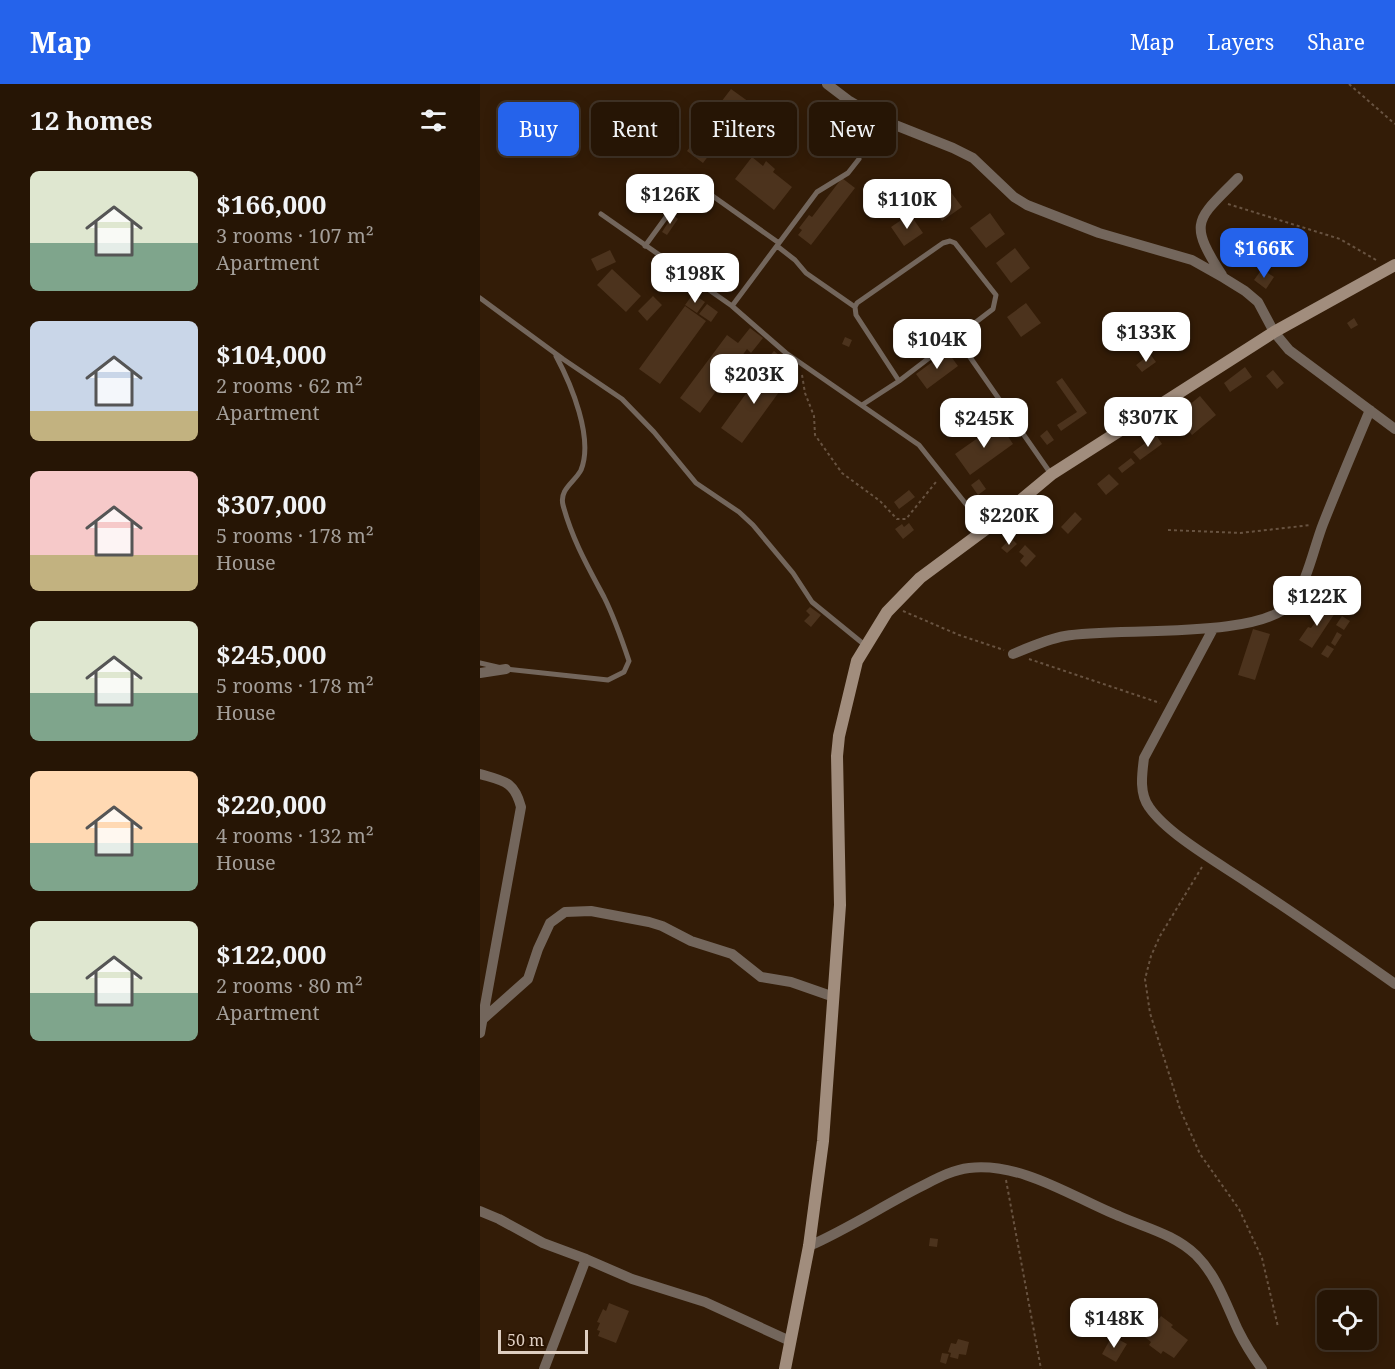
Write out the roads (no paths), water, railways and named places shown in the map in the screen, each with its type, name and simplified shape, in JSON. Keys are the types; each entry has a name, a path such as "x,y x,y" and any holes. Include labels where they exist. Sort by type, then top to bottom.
{"street":[{"path":"827,84 880,119 974,158 1014,197 1027,205 1099,233 1192,260 1224,278 1258,302 1274,332 1302,361 1395,429"},
{"path":"1224,278 1208,254 1200,223 1205,212 1238,178"},
{"path":"785,1369 809,1246 823,1141 840,905 837,756 847,698 857,661 887,612 912,586 1052,474 1274,332 1392,267"},
{"path":"1013,654 1065,636 1213,629 1263,621 1290,605 1299,591 1323,524 1370,410"},
{"path":"1213,629 1144,758 1141,778 1147,805 1156,816 1190,844 1395,984"},
{"path":"480,673 506,669"},
{"path":"480,774 508,782 517,793 521,807 480,1033"},
{"path":"483,1019 528,979 550,922 565,912 591,911 662,926 692,941 732,954 761,977 791,982 834,997"},
{"path":"809,1246 942,1176 968,1168 1004,1169 1042,1181 1120,1217 1173,1237 1196,1256 1217,1282 1239,1332 1262,1369"},
{"path":"480,1211 543,1244 632,1279 705,1302 790,1341"},
{"path":"544,1369 586,1259"}],"lane":[{"path":"732,306 817,192 848,173 859,159"},
{"path":"645,246 685,191 693,186 700,187 778,244 800,264 806,273 855,307"},
{"path":"602,214 732,306 786,353 919,445 986,529"},
{"path":"862,405 899,381 993,309 996,295 955,243 950,241 943,243 857,303 855,307 856,315 899,381"},
{"path":"480,298 622,399 654,432 696,483 739,512 753,525 793,573 812,602 866,646"},
{"path":"956,337 1052,474"},
{"path":"480,663 506,669 608,680 624,672 629,661 605,599 579,551 562,502 564,493 580,472 584,445 580,416 569,379 555,353"}]}
